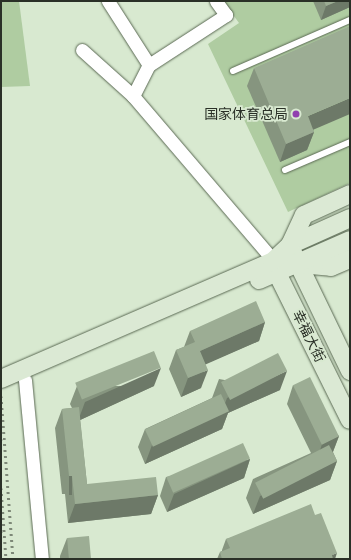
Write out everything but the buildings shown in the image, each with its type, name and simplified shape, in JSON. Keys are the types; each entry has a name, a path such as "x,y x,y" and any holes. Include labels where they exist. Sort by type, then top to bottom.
{"main road":[{"path":"290,246 304,215 350,194"},
{"path":"1,390 272,263 290,246 350,218"},
{"path":"298,264 350,240"},
{"name":"幸福大街","path":"290,246 350,371"},
{"path":"1,379 272,263 331,267 350,258"},
{"name":"幸福大街","path":"272,263 350,420"}],"street":[{"path":"108,1 149,65"},
{"path":"133,96 149,65 226,15 216,1"},
{"path":"82,50 133,96 272,263"},
{"path":"25,380 42,559"}],"lane":[{"path":"233,71 350,20"},
{"path":"285,170 350,142"}],"green space":[{"path":"1,1 19,1 30,86 1,87"},
{"name":"国家体育总局","path":"223,1 350,1 350,183 288,212 208,44 239,23"}],"railway":[{"path":"1,396 13,559"},
{"path":"1,488 6,559"}],"place":[{"name":"国家体育总局","path":"296,114"}]}
